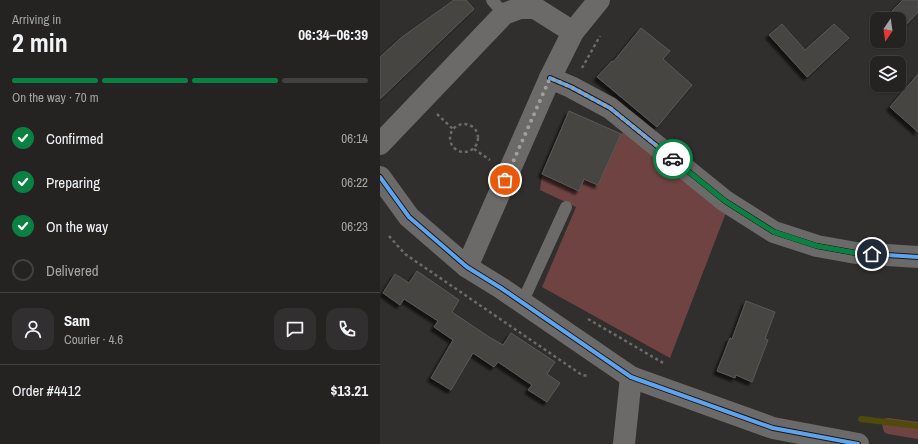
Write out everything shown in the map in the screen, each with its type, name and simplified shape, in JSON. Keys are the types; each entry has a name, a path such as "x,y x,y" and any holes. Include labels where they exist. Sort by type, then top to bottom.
{"street":[{"path":"467,267 550,78 573,32 599,0"},
{"path":"380,144 498,7 535,8 573,32"},
{"path":"550,78 571,87 610,108 725,201 774,232 817,246 856,253 918,257"},
{"path":"380,178 409,217 467,267 501,288 631,377 773,428 858,444"},
{"path":"624,444 631,377"}],"lane":[{"path":"522,303 566,207"}],"path":[{"path":"571,87 601,34"},
{"path":"436,113 453,129"},
{"path":"467,124 474,128 478,134 478,142 474,149 466,152 457,151 451,145 449,137 453,129 459,125 467,124"},
{"path":"474,149 491,161"},
{"path":"488,310 501,288"},
{"path":"584,316 670,367"}],"shaded area":[{"path":"627,130 727,210 670,358 542,287 576,207 540,190 542,175 578,191 584,179 598,185 621,134"},
{"path":"888,418 918,422 918,439 884,432 882,424 883,419"}],"building":[{"path":"454,0 466,0 474,9 380,99 380,57 402,37"},
{"path":"903,0 918,0 918,12 906,25 906,12 891,12"},
{"path":"782,24 805,50 834,24 849,38 807,77 769,35"},
{"path":"641,28 670,51 663,59 692,85 657,127 597,77 612,61 613,62"},
{"path":"918,74 918,132 890,107 903,92 906,92 906,88"},
{"path":"569,111 621,134 598,185 584,179 579,191 542,174"},
{"path":"417,271 459,300 452,312 489,337 503,345 511,333 555,362 547,374 560,383 547,402 528,390 532,385 498,362 494,367 473,353 451,390 431,378 453,340 434,327 438,321 404,299 400,305 383,293 395,274 409,283"},
{"path":"746,301 775,312 765,339 768,340 752,382 736,375 735,378 717,371 730,338 732,339"}],"waterway":[{"path":"861,419 918,426"}],"cycle path":[{"path":"550,78 571,87 610,108 725,201 774,232 817,246 856,253 918,257"},
{"path":"380,177 409,217 467,267 501,288 631,377 773,428 858,444"}],"way so far":[{"path":"505,180 550,78 571,87 610,108 673,159"}],"route":[{"path":"673,159 725,201 774,232 817,246 856,253 872,254"}]}
